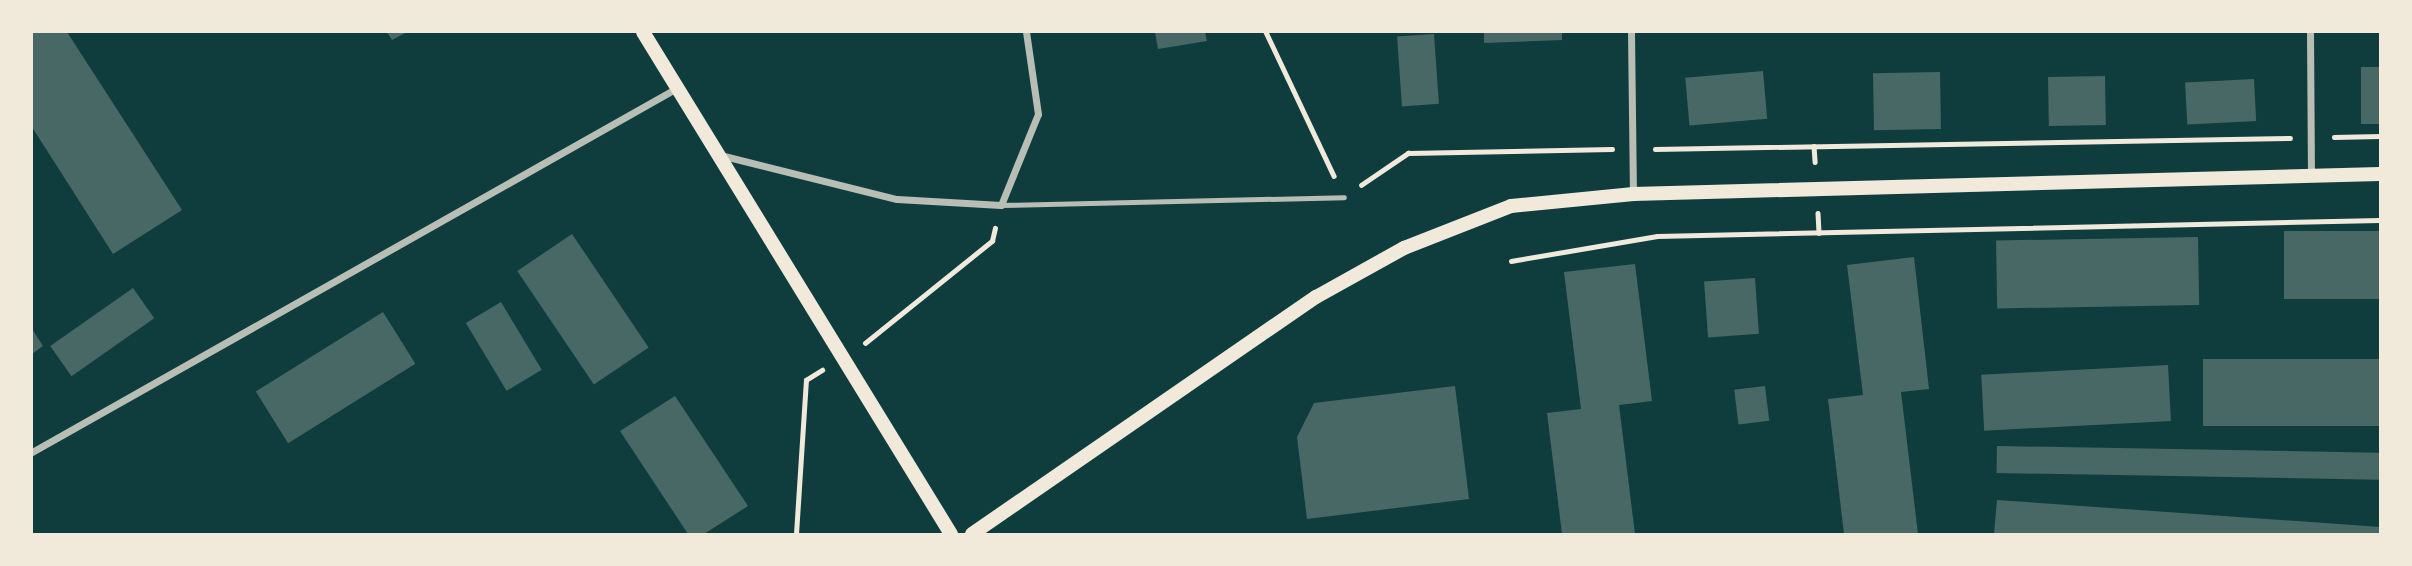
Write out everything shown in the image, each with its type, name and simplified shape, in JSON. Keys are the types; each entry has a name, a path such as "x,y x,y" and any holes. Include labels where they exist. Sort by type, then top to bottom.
{"main road":[{"path":"643,32 951,534"},
{"path":"972,534 1316,297 1404,248 1511,206 1633,194 2381,174"}],"street":[{"path":"719,155 897,199 1001,205 1038,114 1026,32"},
{"path":"1631,32 1633,194"},
{"path":"2310,32 2311,175"},
{"path":"32,452 678,88"}],"lane":[{"path":"1001,205 1344,197"}],"path":[{"path":"1266,32 1344,197 1408,153 2381,136"},
{"path":"1511,261 1657,236 2381,220"}],"building":[{"path":"32,32 67,32 182,210 113,254 32,127"},
{"path":"387,32 407,32 392,40"},
{"path":"1155,32 1205,32 1207,41 1158,49"},
{"path":"1484,32 1562,32 1562,40 1484,43"},
{"path":"1434,34 1439,104 1402,106 1397,37"},
{"path":"2361,67 2380,67 2380,124 2361,124"},
{"path":"1763,71 1767,119 1689,126 1685,78"},
{"path":"1940,72 1941,129 1874,130 1873,73"},
{"path":"2105,76 2106,125 2049,126 2048,77"},
{"path":"2254,79 2256,121 2187,125 2185,83"},
{"path":"2284,231 2380,231 2380,299 2284,299"},
{"path":"572,234 649,348 594,384 517,271"},
{"path":"2198,237 2199,305 1997,309 1996,241"},
{"path":"1914,257 1929,389 1901,392 1918,534 1844,534 1828,399 1863,395 1847,265"},
{"path":"1635,264 1652,401 1619,405 1635,534 1562,534 1547,413 1581,409 1564,272"},
{"path":"1755,278 1759,334 1708,337 1704,282"},
{"path":"133,288 154,318 71,376 50,346"},
{"path":"501,302 542,370 507,391 466,323"},
{"path":"383,312 415,364 288,443 256,391"},
{"path":"32,329 43,346 32,354"},
{"path":"2203,359 2380,359 2380,426 2203,426"},
{"path":"2168,365 2171,421 1984,431 1981,375"},
{"path":"1455,386 1469,499 1307,519 1297,437 1314,403"},
{"path":"1765,386 1769,421 1738,425 1734,390"},
{"path":"675,396 748,506 704,534 688,534 620,431"},
{"path":"1997,446 2380,453 2379,480 1997,473"},
{"path":"1997,500 2380,527 2380,534 1994,534"}]}
